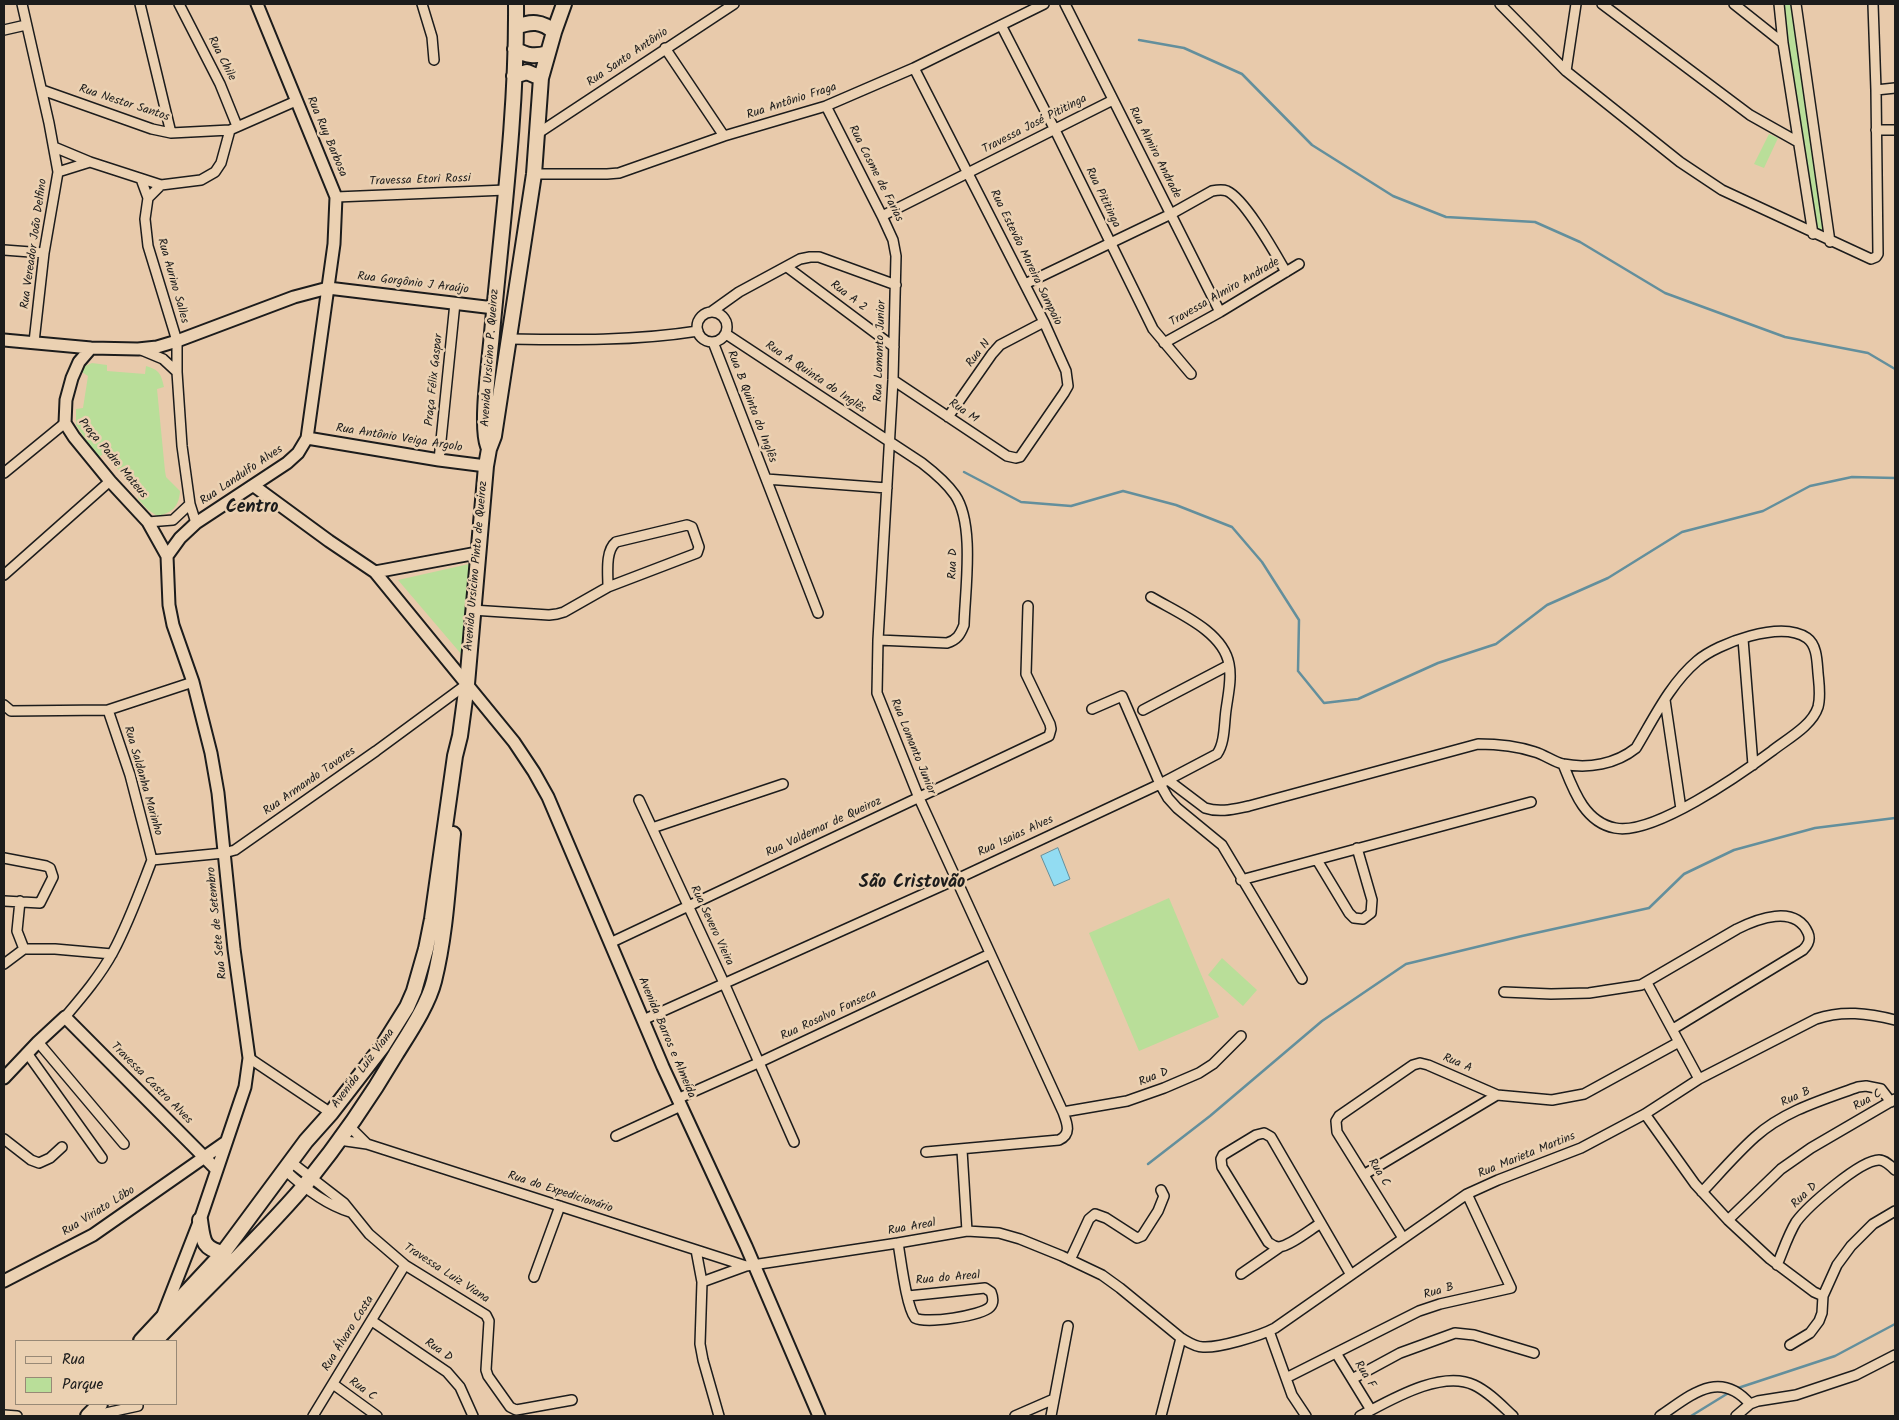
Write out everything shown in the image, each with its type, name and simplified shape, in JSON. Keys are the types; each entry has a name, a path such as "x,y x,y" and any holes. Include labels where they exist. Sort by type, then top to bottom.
{"main road":[{"name":"Avenida Ursicino P. Queiroz","path":"489,449 485,435 494,308 506,190 514,76 516,4"},
{"name":"Avenida Ursicino P. Queiroz","path":"489,449 494,436 534,174 541,78 564,4"},
{"path":"515,49 531,56 551,42 548,26 534,22 516,27"},
{"path":"514,76 527,72 541,78"},
{"name":"Avenida Ursicino Pinto de Queiroz","path":"467,684 477,553 489,449"},
{"name":"Avenida Luiz Viana","path":"142,1340 222,1253 311,1134 331,1112 382,1047 407,1007 419,976 436,893 452,773 460,736 467,684"},
{"name":"Avenida Luiz Viana","path":"157,1340 307,1182 349,1126 402,1044 430,995 447,896 460,765 460,736"},
{"path":"419,976 434,980"},
{"path":"200,1220 202,1236 206,1246 222,1253"},
{"path":"80,1416 87,1405"},
{"path":"90,1416 99,1405"}],"street":[{"name":"Rua Vereador João Delfino","path":"22,4 42,90 58,172 44,253 34,342"},
{"path":"140,4 171,133"},
{"name":"Rua Chile","path":"179,4 220,84 234,128"},
{"name":"Rua Ruy Barbosa","path":"257,4 336,197 334,244 328,288"},
{"path":"422,4 432,37 434,60"},
{"name":"Rua Santo Antônio","path":"537,134 734,4"},
{"name":"Rua Antônio Fraga","path":"534,174 619,173 724,136 826,106 914,68 1044,4"},
{"name":"Rua Almiro Andrade","path":"1065,4 1220,312"},
{"path":"1500,4 1566,71 1680,162 1722,190 1830,242 1874,259 1878,254 1873,4"},
{"path":"1566,71 1576,4"},
{"path":"1602,4 1750,116 1798,142"},
{"path":"1734,4 1783,43"},
{"path":"1779,4 1783,43 1813,234"},
{"path":"1796,4 1830,242"},
{"path":"4,30 26,25"},
{"name":"Rua Pititinga","path":"1001,25 1153,329 1191,374"},
{"path":"665,48 724,136"},
{"name":"Rua Estevão Moreira Sampaio","path":"914,68 1025,284 1066,371 1068,386 1020,457"},
{"path":"1876,90 1895,88"},
{"name":"Rua Nestor Santos","path":"42,90 152,129 171,133 234,128"},
{"path":"54,148 161,185 201,180 215,172 221,164 234,128 296,100"},
{"name":"Travessa José Pititinga","path":"882,216 1113,100"},
{"name":"Rua Cosme de Farias","path":"826,106 882,216 893,240 896,256"},
{"path":"1876,130 1895,130"},
{"path":"58,172 90,162"},
{"name":"Rua Aurino Salles","path":"141,178 148,198 145,219 148,246 177,341"},
{"path":"148,198 161,185"},
{"name":"Travessa Etori Rossi","path":"336,197 506,190"},
{"path":"1025,284 1218,190 1226,191 1245,207 1286,272"},
{"path":"4,250 44,253"},
{"name":"Rua Lomanto Junior","path":"896,256 894,380 878,640 877,692 919,798 957,878 1068,1126 1064,1138 1059,1140 962,1150"},
{"path":"711,312 716,312 725,319 727,329 723,338 713,342 703,339 698,331 697,326 702,316 711,312 739,292 800,259 819,257 896,285"},
{"name":"Travessa Almiro Andrade","path":"1164,343 1220,312 1299,264"},
{"name":"Rua A 2","path":"787,267 894,347"},
{"path":"4,340 91,348 138,349 156,347 177,341 271,305 328,288"},
{"name":"Rua Gorgônio J Araújo","path":"328,288 494,308"},
{"name":"Rua Landulfo Alves","path":"167,556 180,538 196,523 254,486 298,453 307,438 328,288"},
{"name":"Praça Félix Gaspar","path":"439,460 455,303"},
{"name":"Rua N","path":"948,417 1000,345 1044,322"},
{"path":"509,339 576,340 642,337 698,331"},
{"name":"Rua A Quinta do Inglês","path":"726,334 890,444"},
{"path":"177,341 182,446 190,504 196,523"},
{"name":"Rua B Quinta do Inglês","path":"713,342 766,479 887,488"},
{"name":"Praça Padre Mateus","path":"91,348 79,362 72,378 66,400 65,423 74,438 110,481 148,522"},
{"path":"138,349 163,359 177,372"},
{"name":"Rua M","path":"894,380 1007,456 1020,457"},
{"path":"4,473 65,423"},
{"name":"Rua Antônio Veiga Argolo","path":"307,438 486,466"},
{"name":"Rua D","path":"878,640 947,643 955,640 961,634 964,625 968,532 963,511 956,496 940,476 890,444"},
{"path":"766,479 818,614"},
{"path":"4,574 110,481"},
{"name":"Avenida Barros e Almeida","path":"254,486 375,572 514,742 534,772 548,797 750,1266 819,1416"},
{"path":"148,522 173,520 190,504"},
{"name":"Rua Sete de Setembro","path":"148,522 167,556 169,604 173,625 193,682 211,753 218,793 234,949 249,1058 245,1087 200,1220 163,1317"},
{"path":"472,610 549,615 564,612 608,587 697,552 699,547 692,527 687,525 616,542 611,548 609,556 608,587"},
{"path":"375,572 477,553"},
{"name":"Rua Isaias Alves","path":"643,1020 957,878 1164,782 1217,754 1220,750 1230,679 1226,652 1219,642 1206,630 1151,597"},
{"name":"Rua Valdemar de Queiroz","path":"610,942 1049,736 1050,724 1026,674 1028,606"},
{"path":"1164,782 1205,808 1226,811 1478,744 1515,747 1535,752 1563,764 1600,765 1627,755 1636,748 1679,679 1697,660 1719,647 1769,632 1790,632 1807,638 1813,646 1817,656 1819,688 1818,708 1813,717 1800,730 1753,765 1721,787 1681,809 1645,825 1629,829 1615,829 1603,825 1590,815 1579,800 1563,764"},
{"path":"1743,639 1753,765"},
{"path":"1143,710 1229,665"},
{"path":"6,709 108,710 193,682"},
{"name":"Rua Armando Tavares","path":"152,860 224,853 235,850 376,751 467,684"},
{"path":"1092,709 1122,696 1164,782 1168,798 1177,808 1222,845 1241,880 1302,979"},
{"path":"1665,700 1681,809"},
{"name":"Rua Saldanha Marinho","path":"108,710 130,776 152,860"},
{"path":"652,828 782,784"},
{"name":"Rua Severo Vieira","path":"638,800 724,983 794,1142"},
{"path":"1241,880 1531,802"},
{"path":"1317,860 1349,914 1358,920 1363,919 1371,913 1372,900 1357,848"},
{"path":"4,858 50,868 53,877 40,903 4,901"},
{"path":"4,1078 65,1017 89,989 112,954 152,860"},
{"path":"20,901 16,931 24,949"},
{"path":"1504,992 1590,993 1633,987 1647,983 1752,921 1767,917 1794,919 1809,934 1808,945 1802,950 1673,1029"},
{"path":"4,964 24,949 55,949 112,954"},
{"name":"Rua Rosalvo Fonseca","path":"616,1136 758,1063 990,954"},
{"path":"1647,983 1699,1079"},
{"name":"Rua Marieta Martins","path":"1181,1338 1197,1346 1204,1347 1240,1340 1269,1331 1295,1315 1467,1194 1581,1148 1645,1114 1699,1079 1816,1019 1832,1013 1850,1012 1895,1020"},
{"name":"Travessa Castro Alves","path":"65,1017 217,1170"},
{"name":"Rua D","path":"1063,1112 1127,1101 1158,1091 1199,1073 1213,1064 1241,1036"},
{"path":"38,1042 124,1144"},
{"name":"Rua A","path":"1336,1121 1339,1116 1404,1070 1420,1063 1497,1094 1552,1100 1584,1094 1678,1042"},
{"path":"27,1053 102,1158"},
{"path":"249,1058 331,1112"},
{"name":"Rua B","path":"1702,1192 1755,1137 1775,1122 1798,1109 1858,1087 1866,1086 1882,1089 1893,1100"},
{"path":"1364,1174 1497,1094"},
{"name":"Rua C","path":"1728,1220 1781,1169 1810,1148 1893,1100"},
{"path":"1645,1114 1702,1192 1728,1220 1777,1265 1814,1292 1823,1296"},
{"name":"Rua C","path":"1336,1121 1337,1132 1403,1238"},
{"name":"Rua do Expedicionário","path":"349,1126 367,1144"},
{"path":"1280,1247 1273,1246 1268,1242 1221,1162 1223,1155 1256,1135 1264,1133 1271,1137 1351,1274"},
{"path":"4,1139 30,1160 38,1163 50,1158 62,1147"},
{"name":"Rua do Expedicionário","path":"339,1140 367,1144 750,1266"},
{"name":"Rua Viriato Lôbo","path":"4,1281 93,1235 226,1142"},
{"path":"926,1152 962,1150 967,1231"},
{"name":"Rua D","path":"1777,1265 1792,1230 1808,1208 1846,1177 1870,1162 1879,1160 1895,1170"},
{"name":"Travessa Luiz Viana","path":"288,1166 336,1207 350,1212 369,1234 406,1265 486,1315 489,1321 486,1370 506,1403 516,1410 522,1410 572,1400"},
{"path":"1070,1260 1089,1219 1095,1214 1106,1218 1138,1238 1142,1236 1161,1204 1164,1196 1161,1190"},
{"name":"Rua B","path":"1286,1378 1419,1311 1440,1304 1511,1288 1467,1194"},
{"path":"534,1277 560,1206"},
{"path":"1790,1345 1815,1328 1822,1313 1823,1296 1837,1265 1851,1246 1873,1224 1895,1211"},
{"path":"1241,1274 1280,1247 1320,1223"},
{"name":"Rua Areal","path":"750,1266 967,1231 1008,1235 1070,1260 1111,1281 1181,1338"},
{"name":"Rua do Areal","path":"898,1243 908,1296 913,1316 919,1320 923,1321 979,1312 989,1308 993,1301 991,1292 985,1288 908,1296"},
{"path":"696,1250 702,1282 700,1344 719,1416"},
{"name":"Rua Álvaro Costa","path":"313,1416 406,1265"},
{"path":"702,1282 750,1266"},
{"name":"Rua D","path":"372,1321 447,1372 460,1387 473,1416"},
{"path":"1051,1416 1068,1326"},
{"path":"1269,1331 1296,1402 1306,1416"},
{"path":"1352,1379 1400,1353 1455,1333 1474,1335 1534,1353"},
{"path":"1162,1416 1181,1338"},
{"name":"Rua F","path":"1336,1353 1371,1410"},
{"path":"1736,1416 1750,1404 1796,1395 1856,1375 1895,1354"},
{"path":"1360,1416 1400,1396 1443,1381 1473,1384 1513,1416"},
{"name":"Rua C","path":"332,1384 377,1416"},
{"path":"1660,1416 1695,1392 1710,1387 1735,1390 1741,1393 1750,1404"},
{"path":"1015,1416 1054,1399"},
{"path":"90,1416 138,1405 137,1416"},
{"path":"4,1414 18,1416"}],"green space":[{"path":"1780,4 1795,4 1829,239 1814,233"},
{"path":"1769,134 1778,138 1764,168 1754,164"},
{"path":"92,363 107,365 107,371 145,374 146,366 154,369 160,375 164,387 157,389 166,477 180,491 178,501 171,511 157,516 147,509 139,500 135,487 103,454 98,458 76,425 76,409 83,408 88,376 82,372 85,366"},
{"path":"469,564 462,655 398,580"},
{"path":"1169,898 1219,1017 1139,1051 1089,933"},
{"path":"1222,958 1257,990 1243,1006 1208,975"}],"water":[{"path":"1058,848 1070,879 1054,886 1041,856"}],"waterway":[{"path":"1139,40 1184,48 1242,74 1312,145 1393,196 1446,217 1535,222 1580,242 1665,293 1785,337 1868,353 1895,369"},
{"path":"964,472 1021,502 1071,506 1123,491 1176,505 1232,527 1262,562 1299,620 1298,671 1324,703 1358,699 1438,663 1496,644 1547,605 1608,578 1682,532 1763,511 1810,486 1852,477 1895,478"},
{"path":"1148,1164 1210,1116 1322,1021 1406,964 1649,908 1684,874 1734,850 1815,828 1895,818"},
{"path":"1735,1389 1835,1356 1895,1324"},
{"path":"1691,1416 1730,1392"}],"district":[{"name":"Centro","path":"252,509"},
{"name":"São Cristovão","path":"912,884"}]}
